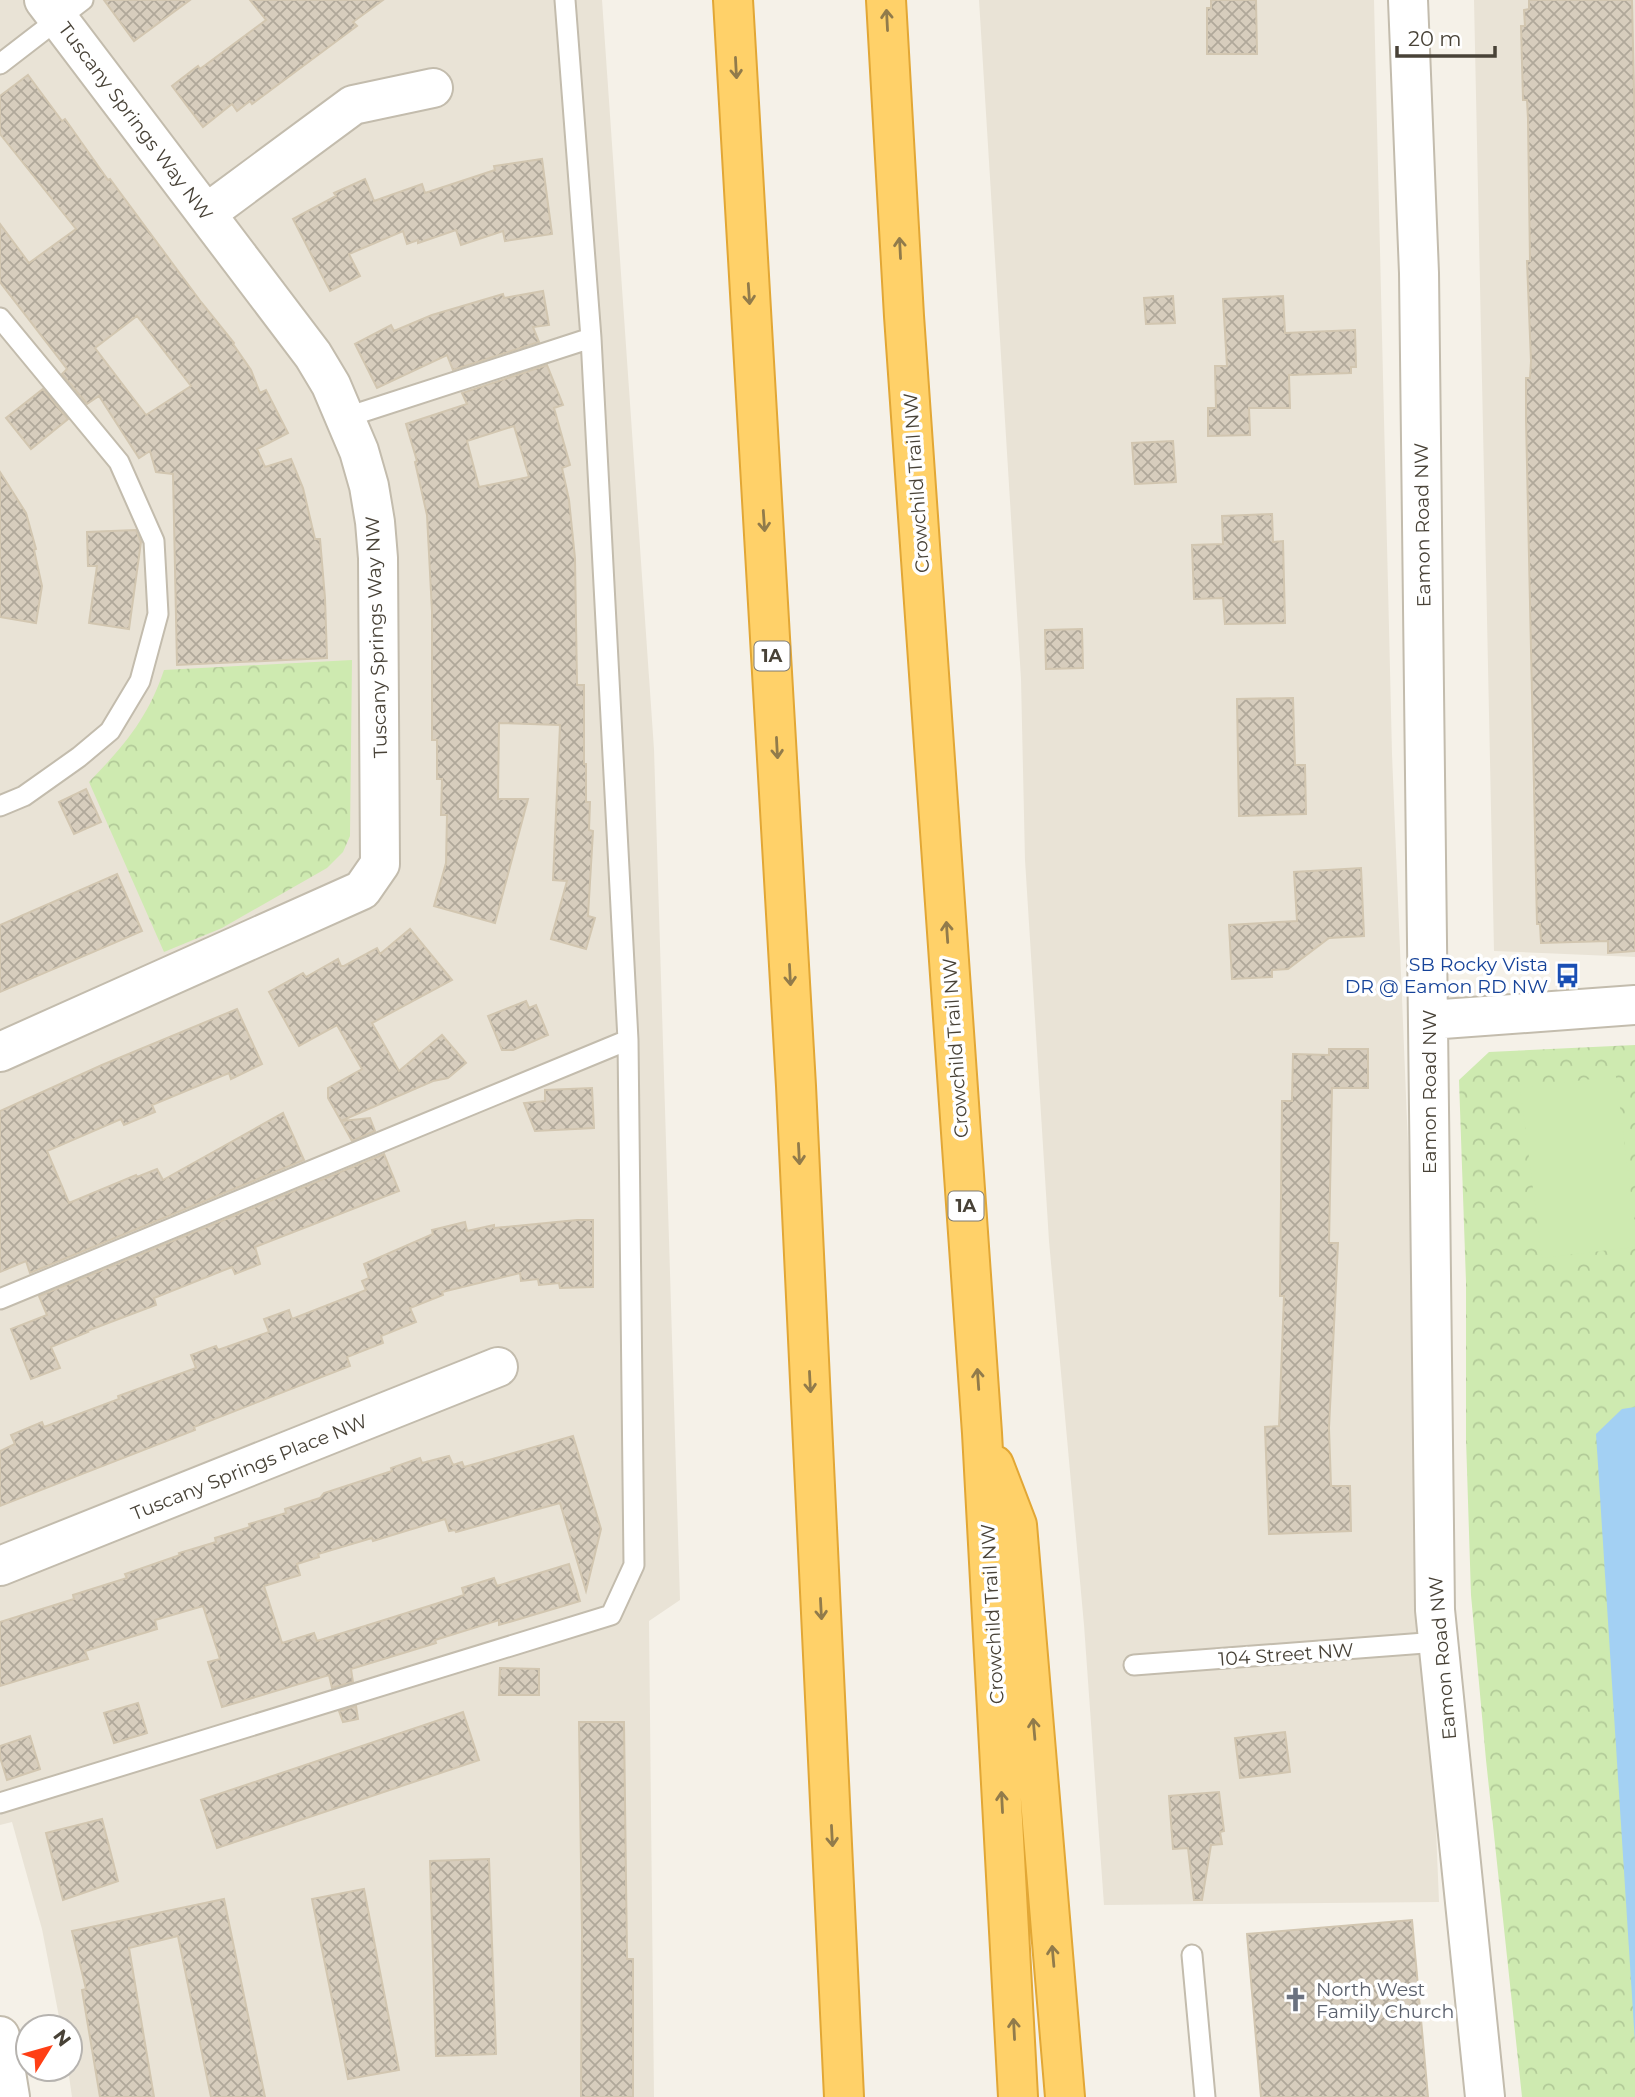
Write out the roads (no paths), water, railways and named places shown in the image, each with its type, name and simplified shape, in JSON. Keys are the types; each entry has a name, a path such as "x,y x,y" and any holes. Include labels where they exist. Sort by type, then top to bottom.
{"highway":[{"name":"1A","path":"733,0 796,1086 842,2090"},
{"name":"Crowchild Trail NW","path":"886,0 905,330 982,1433 1018,2097"},
{"path":"982,1433 1017,1525 1065,2097"}],"street":[{"name":"Eamon Road NW","path":"1408,0 1419,273 1435,1610 1485,2097"},
{"name":"Tuscany Springs Way NW","path":"0,1052 362,890 380,864 378,558 369,486 347,417 313,355 207,213 61,6"},
{"path":"207,213 353,105 433,88"},
{"path":"1429,1020 1635,1005"},
{"name":"Tuscany Springs Place NW","path":"0,1566 498,1367"},
{"path":"0,2036 10,2097"}],"lane":[{"path":"0,1803 611,1615 634,1564 628,1040 591,338 565,0"},
{"path":"0,64 61,6"},
{"path":"0,318 119,462 154,541 158,614 140,681 110,731 35,788 0,806"},
{"path":"347,417 591,338"},
{"path":"0,1299 628,1040"},
{"name":"104 Street NW","path":"1134,1665 1438,1642"},
{"path":"1192,1955 1205,2097"}],"water":[{"path":"1635,1407 1635,2043 1596,1434 1622,1409"}],"place":[{"name":"SB Rocky Vista DR @ Eamon RD NW","path":"1568,975"},
{"name":"North West Family Church","path":"1296,2000"}]}
